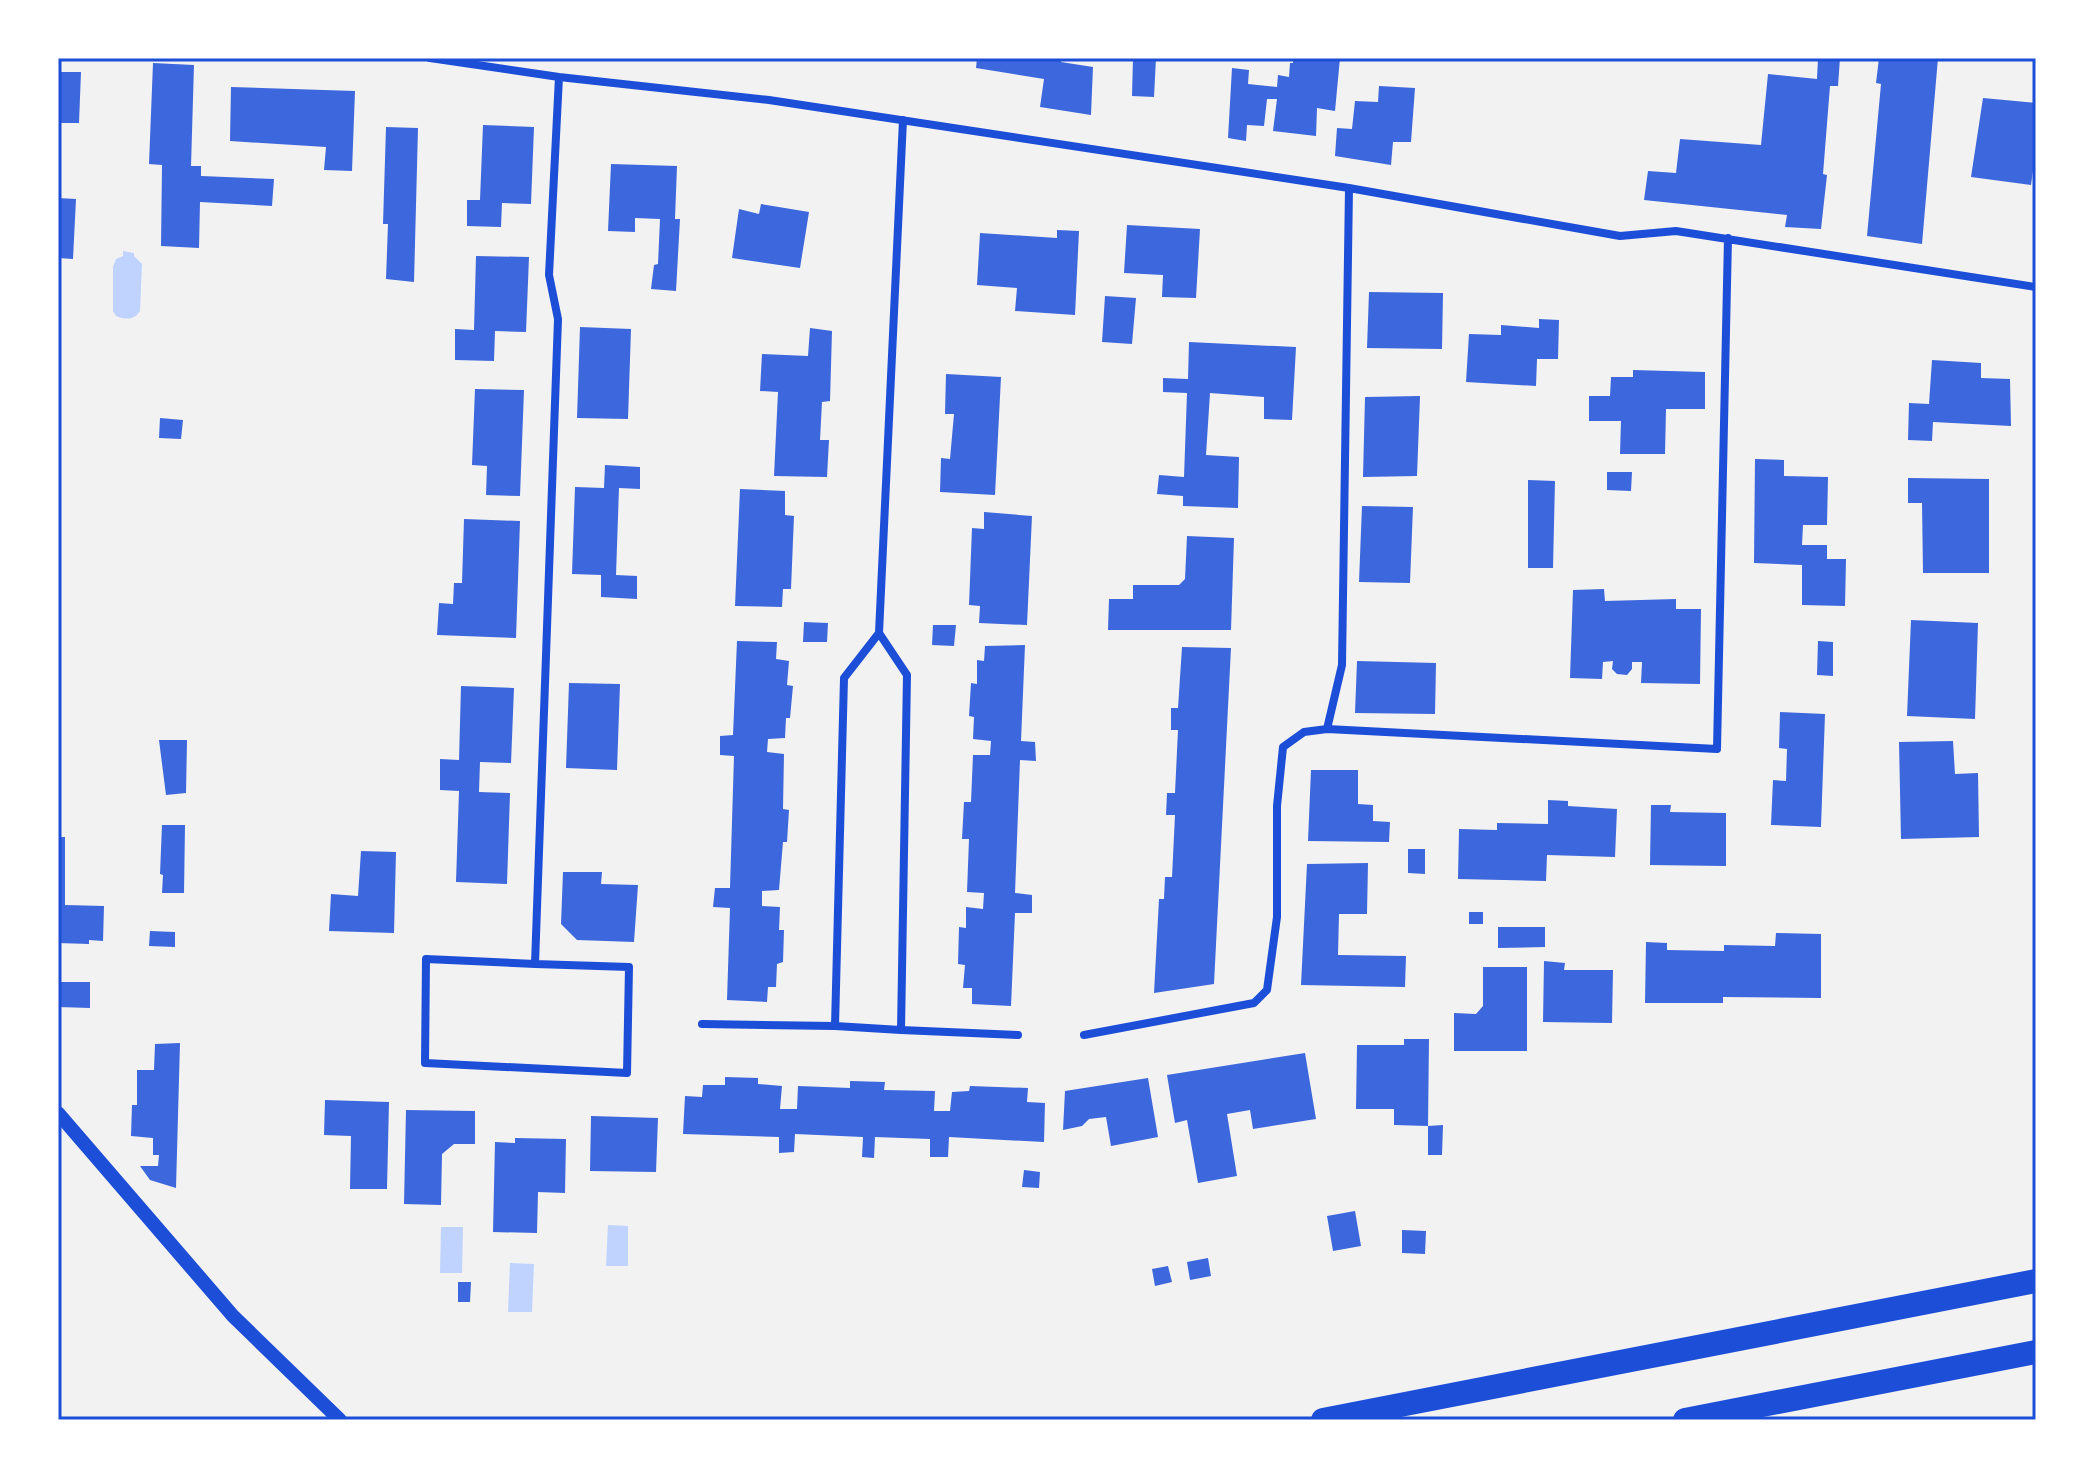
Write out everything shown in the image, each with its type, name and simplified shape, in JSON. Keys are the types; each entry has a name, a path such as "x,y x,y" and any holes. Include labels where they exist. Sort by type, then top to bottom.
{"highway":[{"path":"1323,1420 2036,1281"},
{"path":"1685,1420 2036,1352"},
{"path":"1904,1378 2036,1362"}],"street":[{"path":"430,58 559,77 769,100 903,120 1349,188 1620,236 1676,231 2036,287"},
{"path":"535,964 558,319 549,275 559,77"},
{"path":"835,1026 844,678 879,633 903,120"},
{"path":"1327,729 1342,665 1349,188"},
{"path":"1084,1035 1254,1003 1267,990 1277,917 1277,806 1283,747 1304,732 1327,729 1717,749 1728,238"},
{"path":"879,633 907,675 901,1030"},
{"path":"426,959 535,964 629,967 627,1073 425,1063 426,959"},
{"path":"702,1024 835,1026 1018,1035"},
{"path":"58,1113 233,1316 340,1420"}],"water":[{"path":"123,251 134,253 142,264 140,311 130,318 116,316 113,311 113,267 116,259 123,256"},
{"path":"608,1225 628,1226 628,1266 606,1266"},
{"path":"441,1227 463,1227 462,1273 440,1273"},
{"path":"510,1263 534,1264 532,1312 508,1312"}],"building":[{"path":"977,58 1061,58 1061,62 1093,67 1091,115 1040,107 1044,79 976,68"},
{"path":"1133,58 1156,58 1154,97 1132,96"},
{"path":"1293,58 1340,58 1335,111 1317,108 1316,136 1273,131 1277,99 1267,99 1264,126 1247,125 1246,141 1228,138 1232,68 1249,70 1248,84 1277,87 1278,75 1289,77"},
{"path":"1818,58 1840,58 1838,86 1830,86 1823,174 1827,175 1821,229 1785,227 1787,215 1644,200 1648,171 1676,173 1680,139 1761,145 1768,74 1817,79"},
{"path":"1879,58 1938,58 1922,244 1867,236 1881,84 1876,83"},
{"path":"153,63 194,65 191,166 201,166 201,176 274,179 272,206 200,202 199,248 161,246 162,165 149,164"},
{"path":"58,72 81,72 79,123 58,123"},
{"path":"1379,86 1415,88 1411,142 1393,142 1391,165 1335,156 1337,128 1352,129 1355,101 1378,102"},
{"path":"231,87 355,91 352,171 324,170 326,147 230,141"},
{"path":"1983,98 2036,103 2036,149 2031,185 1971,177"},
{"path":"483,125 534,127 531,204 502,203 501,227 467,226 467,200 480,200"},
{"path":"386,127 418,128 414,282 386,279 388,224 383,224"},
{"path":"611,164 677,166 675,219 680,219 676,291 651,289 654,265 658,264 660,219 635,218 635,232 608,231"},
{"path":"58,198 76,199 73,259 58,258"},
{"path":"761,204 809,212 800,268 732,258 739,209 759,214"},
{"path":"1127,225 1200,229 1196,298 1162,297 1163,275 1124,273"},
{"path":"1057,230 1079,231 1075,315 1015,311 1017,288 977,285 980,233 1057,238"},
{"path":"476,256 529,257 526,332 495,331 494,361 455,360 455,329 474,330"},
{"path":"1369,292 1443,293 1442,349 1367,348"},
{"path":"1105,296 1136,298 1132,344 1102,342"},
{"path":"1539,319 1559,320 1558,359 1537,359 1536,386 1466,382 1469,334 1501,335 1501,325 1539,328"},
{"path":"580,327 631,329 628,419 577,418"},
{"path":"810,328 832,331 830,401 822,402 820,440 829,440 827,477 774,476 778,392 760,391 762,354 808,356"},
{"path":"1189,342 1296,347 1292,420 1264,419 1264,397 1210,393 1206,455 1239,457 1238,508 1183,506 1183,496 1157,494 1159,475 1184,477 1187,393 1163,392 1163,378 1188,379"},
{"path":"1932,360 1981,363 1981,378 2010,379 2011,426 1933,422 1932,441 1908,440 1909,403 1929,404"},
{"path":"1633,370 1705,372 1705,409 1666,409 1665,454 1620,454 1621,421 1589,421 1589,396 1610,396 1611,377 1633,377"},
{"path":"946,374 1001,377 995,495 940,492 941,458 950,459 954,414 945,414"},
{"path":"475,389 524,390 520,496 486,495 487,466 472,465"},
{"path":"1420,396 1417,476 1363,477 1365,397"},
{"path":"160,418 183,420 181,439 159,438"},
{"path":"1755,459 1784,460 1784,476 1828,477 1827,525 1803,525 1802,545 1827,545 1827,559 1846,559 1845,606 1802,605 1802,565 1754,563"},
{"path":"605,465 640,467 640,489 619,488 616,575 637,576 637,599 601,597 601,575 572,574 575,487 604,488"},
{"path":"1607,472 1632,472 1631,491 1607,490"},
{"path":"1908,478 1989,479 1989,573 1923,573 1922,503 1908,503"},
{"path":"1528,480 1555,481 1553,568 1528,568"},
{"path":"740,489 785,491 785,515 794,516 791,589 783,589 782,607 735,606"},
{"path":"1362,506 1413,507 1410,583 1359,582"},
{"path":"984,512 1032,516 1027,625 979,623 980,606 969,605 972,528 984,529"},
{"path":"464,519 520,521 516,638 437,635 439,603 453,604 454,583 462,583"},
{"path":"1187,536 1234,538 1231,630 1108,630 1109,599 1133,599 1133,585 1179,585 1185,579"},
{"path":"1604,589 1605,601 1676,599 1676,609 1701,609 1700,684 1641,683 1642,662 1632,662 1632,669 1627,675 1617,674 1612,669 1613,661 1603,662 1602,679 1570,678 1573,590"},
{"path":"1911,620 1978,623 1975,719 1907,716"},
{"path":"804,622 828,623 827,642 803,642"},
{"path":"933,625 956,625 954,646 932,645"},
{"path":"737,641 777,642 776,659 789,661 787,685 793,686 785,738 768,739 767,752 784,754 783,809 789,810 779,890 762,891 762,906 780,907 779,930 784,930 783,962 777,964 776,987 768,987 767,1002 727,1000 730,908 713,907 715,888 730,888 734,756 720,755 720,736 733,735"},
{"path":"1818,641 1833,642 1833,676 1817,675"},
{"path":"1025,645 1021,741 1035,742 1036,761 1020,760 1015,893 1032,895 1032,913 1015,913 1011,1006 972,1004 972,988 963,988 965,965 958,964 959,927 966,928 966,907 983,909 984,893 967,892 969,839 962,839 964,802 971,802 973,755 990,755 991,741 973,739 974,717 969,716 971,683 977,684 977,660 984,661 985,646"},
{"path":"1182,647 1231,648 1214,984 1154,993 1159,899 1164,899 1165,877 1172,877 1175,815 1166,815 1167,793 1175,793 1178,730 1171,730 1171,708 1178,708"},
{"path":"1357,661 1436,663 1435,714 1355,713"},
{"path":"569,683 620,684 617,770 566,768"},
{"path":"461,686 514,688 511,763 480,762 479,792 510,793 507,884 456,882 459,791 440,790 440,759 459,760"},
{"path":"1780,712 1825,714 1821,827 1771,825 1773,780 1786,781 1787,749 1779,748"},
{"path":"159,740 187,740 186,793 166,795"},
{"path":"1953,741 1955,774 1978,773 1979,837 1901,839 1899,742"},
{"path":"1311,770 1358,770 1358,804 1373,805 1373,821 1390,822 1389,842 1308,841"},
{"path":"1548,800 1568,801 1568,806 1617,809 1615,857 1547,855 1546,881 1458,879 1459,829 1497,830 1497,823 1548,824"},
{"path":"1651,805 1671,805 1670,812 1726,813 1726,866 1650,865"},
{"path":"162,825 185,825 184,893 162,893"},
{"path":"58,837 65,837 65,905 104,906 103,941 58,943"},
{"path":"1408,849 1425,849 1425,874 1408,873"},
{"path":"361,851 396,852 394,933 329,931 331,894 358,896"},
{"path":"1368,863 1367,914 1339,914 1338,955 1406,956 1405,987 1301,985 1307,864"},
{"path":"563,872 602,872 601,884 638,885 634,942 577,940 561,924"},
{"path":"1469,912 1483,912 1483,924 1469,924"},
{"path":"1498,927 1545,927 1545,947 1498,948"},
{"path":"150,931 175,932 175,947 149,946"},
{"path":"1776,933 1821,934 1821,998 1723,997 1723,1003 1645,1003 1646,942 1667,943 1667,950 1724,951 1724,945 1775,946"},
{"path":"1544,961 1565,963 1564,970 1613,970 1612,1023 1543,1022"},
{"path":"1483,967 1527,967 1527,1051 1454,1051 1454,1013 1476,1014 1483,1006"},
{"path":"58,982 90,982 90,1008 58,1007"},
{"path":"1404,1039 1429,1039 1428,1126 1394,1125 1394,1109 1356,1109 1357,1045 1404,1045"},
{"path":"180,1043 176,1188 150,1180 140,1166 158,1166 159,1155 153,1155 153,1138 131,1136 132,1105 137,1105 137,1070 154,1070 155,1044"},
{"path":"1305,1053 1316,1119 1253,1129 1250,1110 1227,1114 1237,1176 1198,1183 1187,1120 1175,1123 1167,1075"},
{"path":"725,1077 758,1078 758,1084 782,1086 780,1109 797,1109 798,1086 850,1088 850,1081 885,1082 884,1090 935,1091 934,1111 950,1111 952,1092 969,1091 970,1086 1028,1088 1027,1102 1045,1103 1044,1142 949,1137 948,1157 930,1157 930,1139 875,1137 874,1158 862,1157 863,1137 795,1134 794,1152 779,1153 779,1137 683,1134 685,1096 702,1097 703,1085 725,1085"},
{"path":"1148,1078 1158,1137 1111,1146 1106,1117 1089,1119 1082,1126 1063,1130 1065,1091"},
{"path":"325,1100 389,1102 387,1189 350,1189 351,1136 324,1135"},
{"path":"406,1110 475,1111 475,1144 454,1144 442,1154 441,1205 404,1204"},
{"path":"591,1116 658,1118 656,1172 590,1171"},
{"path":"1443,1125 1442,1155 1428,1155 1428,1126"},
{"path":"515,1138 566,1139 565,1193 538,1192 537,1233 493,1232 495,1142 515,1143"},
{"path":"1024,1170 1040,1172 1039,1188 1022,1187"},
{"path":"1355,1211 1361,1246 1333,1251 1327,1216"},
{"path":"1402,1230 1426,1231 1425,1254 1402,1253"},
{"path":"1208,1258 1211,1276 1190,1280 1187,1262"},
{"path":"1168,1266 1172,1282 1155,1286 1152,1269"},
{"path":"458,1282 471,1282 470,1302 458,1302"}]}
